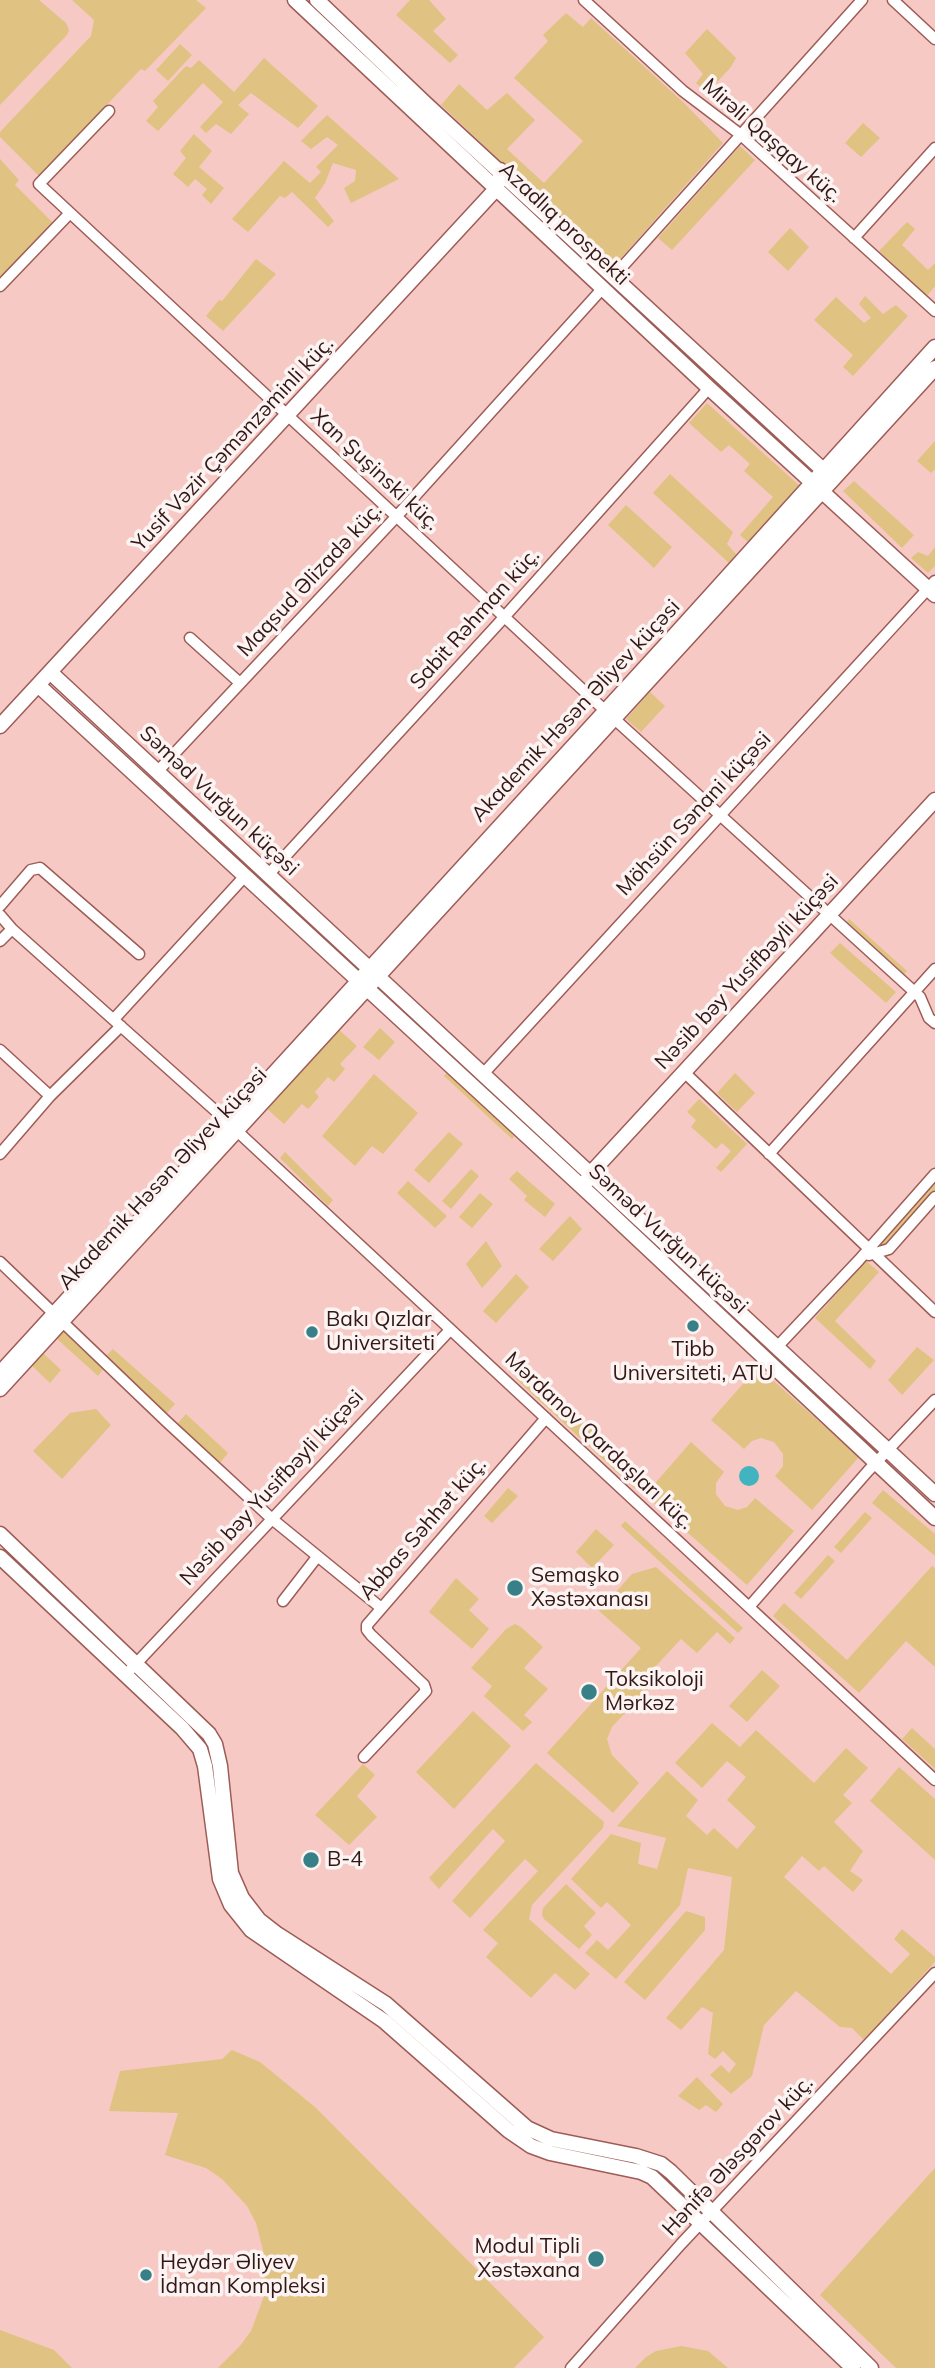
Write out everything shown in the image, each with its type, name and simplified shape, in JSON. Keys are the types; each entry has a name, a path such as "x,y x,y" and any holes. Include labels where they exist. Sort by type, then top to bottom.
{"main road":[{"name":"Azadlıq prospekti","path":"295,0 500,170 827,467"},
{"name":"Azadlıq prospekti","path":"317,0 365,56 496,189 814,490 933,588"},
{"path":"496,189 500,170"},
{"name":"Yusif Vəzir Çəmənzəminli küç.","path":"0,726 496,189"},
{"path":"827,467 935,347"},
{"path":"827,467 935,368"},
{"name":"Akademik Həsən Əliyev küçəsi","path":"0,1373 58,1317 375,968 610,715 814,490 827,467"},
{"name":"Səməd Vurğun küçəsi","path":"50,673 268,875 375,968 448,1042 935,1494"},
{"name":"Səməd Vurğun küçəsi","path":"38,685 245,876 358,987 437,1054 935,1518"},
{"name":"Nəsib bəy Yusifbəyli küçəsi","path":"590,1174 935,800"},
{"path":"437,1054 448,1042"},
{"path":"588,1193 586,1180 590,1174"},
{"name":"Akademik Həsən Əliyev küçəsi","path":"0,1389 58,1317"},
{"path":"0,1534 204,1728 208,1747 219,1766 231,1873 242,1898 259,1920 386,2004 540,2142 625,2161 660,2164 706,2218 853,2368"},
{"path":"0,1558 182,1728 208,1747"},
{"path":"706,2218 871,2368"}],"street":[{"name":"Mirəli Qaşqay küç.","path":"584,0 683,91 741,135 935,311"},
{"path":"614,276 862,0"},
{"path":"893,0 935,39"},
{"name":"Xan Şuşinski küç.","path":"109,111 39,184 610,715 917,995 929,1018 935,1023"},
{"path":"854,238 935,148"},
{"path":"0,286 70,213"},
{"name":"Maqsud Əlizadə küç.","path":"157,772 396,517 602,289"},
{"name":"Sabit Rəhman küç.","path":"268,875 709,388"},
{"name":"Möhsün Sənani küçəsi","path":"483,1074 720,814 933,588"},
{"path":"190,638 240,683"},
{"path":"0,906 32,870 40,869 139,954"},
{"path":"0,1154 245,876"},
{"name":"Mərdanov Qardaşları küç.","path":"0,915 12,929 233,1126 935,1780"},
{"path":"0,942 12,929"},
{"path":"769,1154 917,995 935,969"},
{"path":"917,995 935,1005"},
{"path":"0,1050 50,1096"},
{"path":"684,1072 869,1253 935,1312"},
{"path":"777,1348 869,1253 935,1174"},
{"path":"869,1253 889,1249 935,1198"},
{"path":"0,1262 272,1519 380,1608"},
{"name":"Nəsib bəy Yusifbəyli küçəsi","path":"124,1675 450,1330"},
{"path":"749,1607 876,1462 935,1400"},
{"name":"Abbas Səhhət küç.","path":"365,1757 426,1690 367,1630 366,1625 546,1418"},
{"path":"283,1601 317,1557"},
{"name":"Hənifə Ələsgərov küç.","path":"571,2368 706,2218 935,1973"}],"shaded area":[{"path":"0,0 39,0 66,23 69,30 0,105"},
{"path":"72,0 196,0 206,8 145,71 141,69 39,176 0,137 0,132 91,36 94,20"},
{"path":"410,0 429,0 446,19 433,31 458,55 450,63 396,15"},
{"path":"566,13 583,27 591,18 683,102 723,143 613,267 441,105 459,84 487,110 507,93 535,120 507,149 544,183 583,141 514,78 548,41 543,35"},
{"path":"707,29 736,58 707,93 696,83 703,74 685,53"},
{"path":"180,44 192,55 168,81 156,70"},
{"path":"264,58 318,106 298,128 251,93 238,105 249,114 231,134 216,124 206,133 200,127 223,102 203,83 158,131 146,121 158,107 153,101 186,66 191,68 199,60 234,92"},
{"path":"327,115 399,179 351,203 344,188 355,181 356,170 333,163 315,198 334,221 328,227 292,192 285,198 280,196 248,232 232,219 284,161 310,183 321,172 316,167 338,145 327,137 311,149 301,141"},
{"path":"863,123 880,138 861,157 845,143"},
{"path":"194,134 212,151 199,167 224,188 211,204 202,195 207,189 195,179 188,187 173,174 186,158 180,151"},
{"path":"740,146 755,160 672,250 658,238"},
{"path":"0,159 19,180 15,185 53,223 0,280"},
{"path":"907,222 915,229 902,245 928,270 935,263 935,286 927,296 879,251"},
{"path":"790,228 809,247 788,271 768,252"},
{"path":"256,259 276,274 223,331 206,316 219,300 222,301"},
{"path":"865,296 883,314 896,305 908,316 853,376 843,367 853,355 814,320 836,297 864,323 871,318 859,304"},
{"path":"707,403 800,486 749,543 740,535 773,497 744,471 750,464 729,445 721,452 689,423"},
{"path":"935,441 935,469 931,473 917,461"},
{"path":"670,474 733,532 727,544 736,554 729,563 653,493"},
{"path":"854,481 914,535 902,548 843,491"},
{"path":"626,505 672,547 654,568 608,525"},
{"path":"935,547 935,566 928,573 911,558 918,552 928,556"},
{"path":"650,692 665,706 641,732 626,719"},
{"path":"849,919 907,971 901,978 843,926"},
{"path":"840,943 896,992 886,1003 830,953"},
{"path":"337,1028 357,1046 340,1064 345,1069 334,1082 328,1077 315,1092 319,1097 308,1109 302,1104 284,1124 265,1107"},
{"path":"380,1028 395,1042 379,1060 363,1047"},
{"path":"448,1071 517,1133 512,1139 444,1076"},
{"path":"735,1073 755,1093 737,1112 717,1093"},
{"path":"374,1074 418,1113 383,1154 372,1146 355,1166 322,1136"},
{"path":"699,1099 747,1144 721,1172 716,1168 731,1151 722,1143 716,1149 691,1127 696,1120 687,1112"},
{"path":"449,1132 463,1144 429,1183 414,1170"},
{"path":"285,1152 333,1200 328,1206 280,1158"},
{"path":"471,1169 479,1176 451,1209 442,1201"},
{"path":"517,1171 555,1204 545,1217 524,1200 527,1196 509,1179"},
{"path":"408,1181 447,1216 435,1228 397,1193"},
{"path":"935,1181 935,1191 885,1247 880,1242"},
{"path":"480,1193 493,1204 472,1228 459,1217"},
{"path":"602,1193 873,1444 870,1448 601,1196"},
{"path":"570,1216 582,1229 553,1261 539,1249"},
{"path":"486,1241 502,1266 482,1288 466,1264"},
{"path":"866,1261 879,1272 835,1321 876,1361 870,1369 815,1318"},
{"path":"516,1274 529,1287 496,1323 483,1311"},
{"path":"60,1328 104,1368 98,1376 56,1338 42,1352 61,1370 50,1383 28,1362"},
{"path":"917,1347 934,1360 902,1395 888,1380"},
{"path":"113,1349 175,1404 166,1414 105,1357"},
{"path":"758,1367 859,1457 812,1510 775,1476 783,1466 783,1454 774,1442 761,1438 752,1441 744,1449 711,1420"},
{"path":"525,1368 644,1477 635,1489 516,1379"},
{"path":"96,1409 111,1425 62,1479 33,1451 70,1413"},
{"path":"186,1414 228,1453 220,1463 177,1424"},
{"path":"691,1442 724,1472 716,1483 716,1494 725,1506 738,1510 747,1507 755,1498 794,1531 747,1585 645,1495"},
{"path":"508,1488 518,1496 492,1523 484,1516"},
{"path":"883,1490 935,1534 935,1556 872,1503"},
{"path":"865,1512 872,1518 841,1553 834,1547"},
{"path":"625,1521 743,1628 738,1633 621,1526"},
{"path":"596,1529 614,1545 592,1568 576,1552"},
{"path":"828,1555 835,1561 801,1599 794,1593"},
{"path":"932,1566 935,1568 935,1667 906,1641 859,1693 773,1616 784,1603 847,1660"},
{"path":"656,1567 735,1638 730,1644 717,1632 697,1653 681,1639 655,1667 662,1673 612,1727 607,1739 612,1755 639,1783 613,1813 547,1753 641,1648 599,1611 632,1574"},
{"path":"456,1578 479,1599 469,1610 489,1629 472,1649 429,1612"},
{"path":"515,1624 543,1647 524,1668 548,1689 524,1715 532,1722 523,1731 484,1696 492,1686 471,1668 506,1629"},
{"path":"762,1670 780,1686 747,1722 729,1706"},
{"path":"473,1711 511,1746 454,1809 416,1772"},
{"path":"712,1723 740,1747 756,1730 814,1783 846,1748 868,1768 843,1795 852,1803 834,1822 863,1851 850,1871 863,1880 853,1892 824,1866 819,1871 802,1856 784,1877 891,1974 910,1954 894,1939 902,1929 935,1957 935,1962 864,2040 852,2028 840,2027 796,1991 764,2025 752,2076 731,2094 710,2075 721,2065 729,2073 736,2064 723,2051 715,2059 708,2054 713,2013 702,2007 681,2030 666,2018 724,1950 732,1877 688,1868 680,1905 616,1979 585,1953 597,1940 608,1950 631,1925 607,1902 601,1908 571,1879 611,1834 641,1843 638,1864 657,1869 666,1838 617,1826 667,1771 698,1800 686,1816 707,1835 714,1828 737,1849 756,1827 727,1800 746,1777 727,1761 702,1788 675,1763"},
{"path":"912,1728 935,1749 935,1769 902,1739"},
{"path":"536,1763 604,1822 603,1828 532,1905 529,1919 590,1974 575,1990 555,1973 531,1998 486,1957 498,1943 483,1930 538,1871 525,1859 470,1918 452,1901 505,1841 493,1829 439,1889 429,1878"},
{"path":"363,1764 375,1775 357,1796 377,1817 349,1845 315,1815"},
{"path":"899,1767 935,1799 935,1860 870,1801"},
{"path":"566,1884 596,1913 584,1926 592,1935 579,1949 542,1915 543,1908"},
{"path":"686,1911 705,1917 705,1930 645,2000 624,1982"},
{"path":"232,2050 260,2062 315,2107 544,2337 514,2368 218,2368 251,2331 264,2296 265,2258 256,2223 247,2206 222,2179 206,2168 165,2155 178,2113 109,2111 120,2071 222,2059"},
{"path":"697,2077 723,2104 716,2112 706,2105 699,2110 678,2096"},
{"path":"935,2168 935,2368 896,2368 820,2295"},
{"path":"0,2330 54,2350 72,2368 0,2368"},
{"path":"681,2346 708,2351 728,2368 635,2368 656,2351"}],"water":[{"path":"745,1466 753,1466 759,1476 753,1486 745,1486 739,1480 739,1472"}],"place":[{"name":"Tibb Universiteti, ATU","path":"693,1326"},
{"name":"Bakı Qızlar Universiteti","path":"312,1332"},
{"name":"Semaşko Xəstəxanası","path":"515,1588"},
{"name":"Toksikoloji Mərkəz","path":"589,1692"},
{"name":"B-4","path":"311,1860"},
{"name":"Modul Tipli Xəstəxana","path":"596,2259"},
{"name":"Heydər Əliyev İdman Kompleksi","path":"146,2275"}]}
